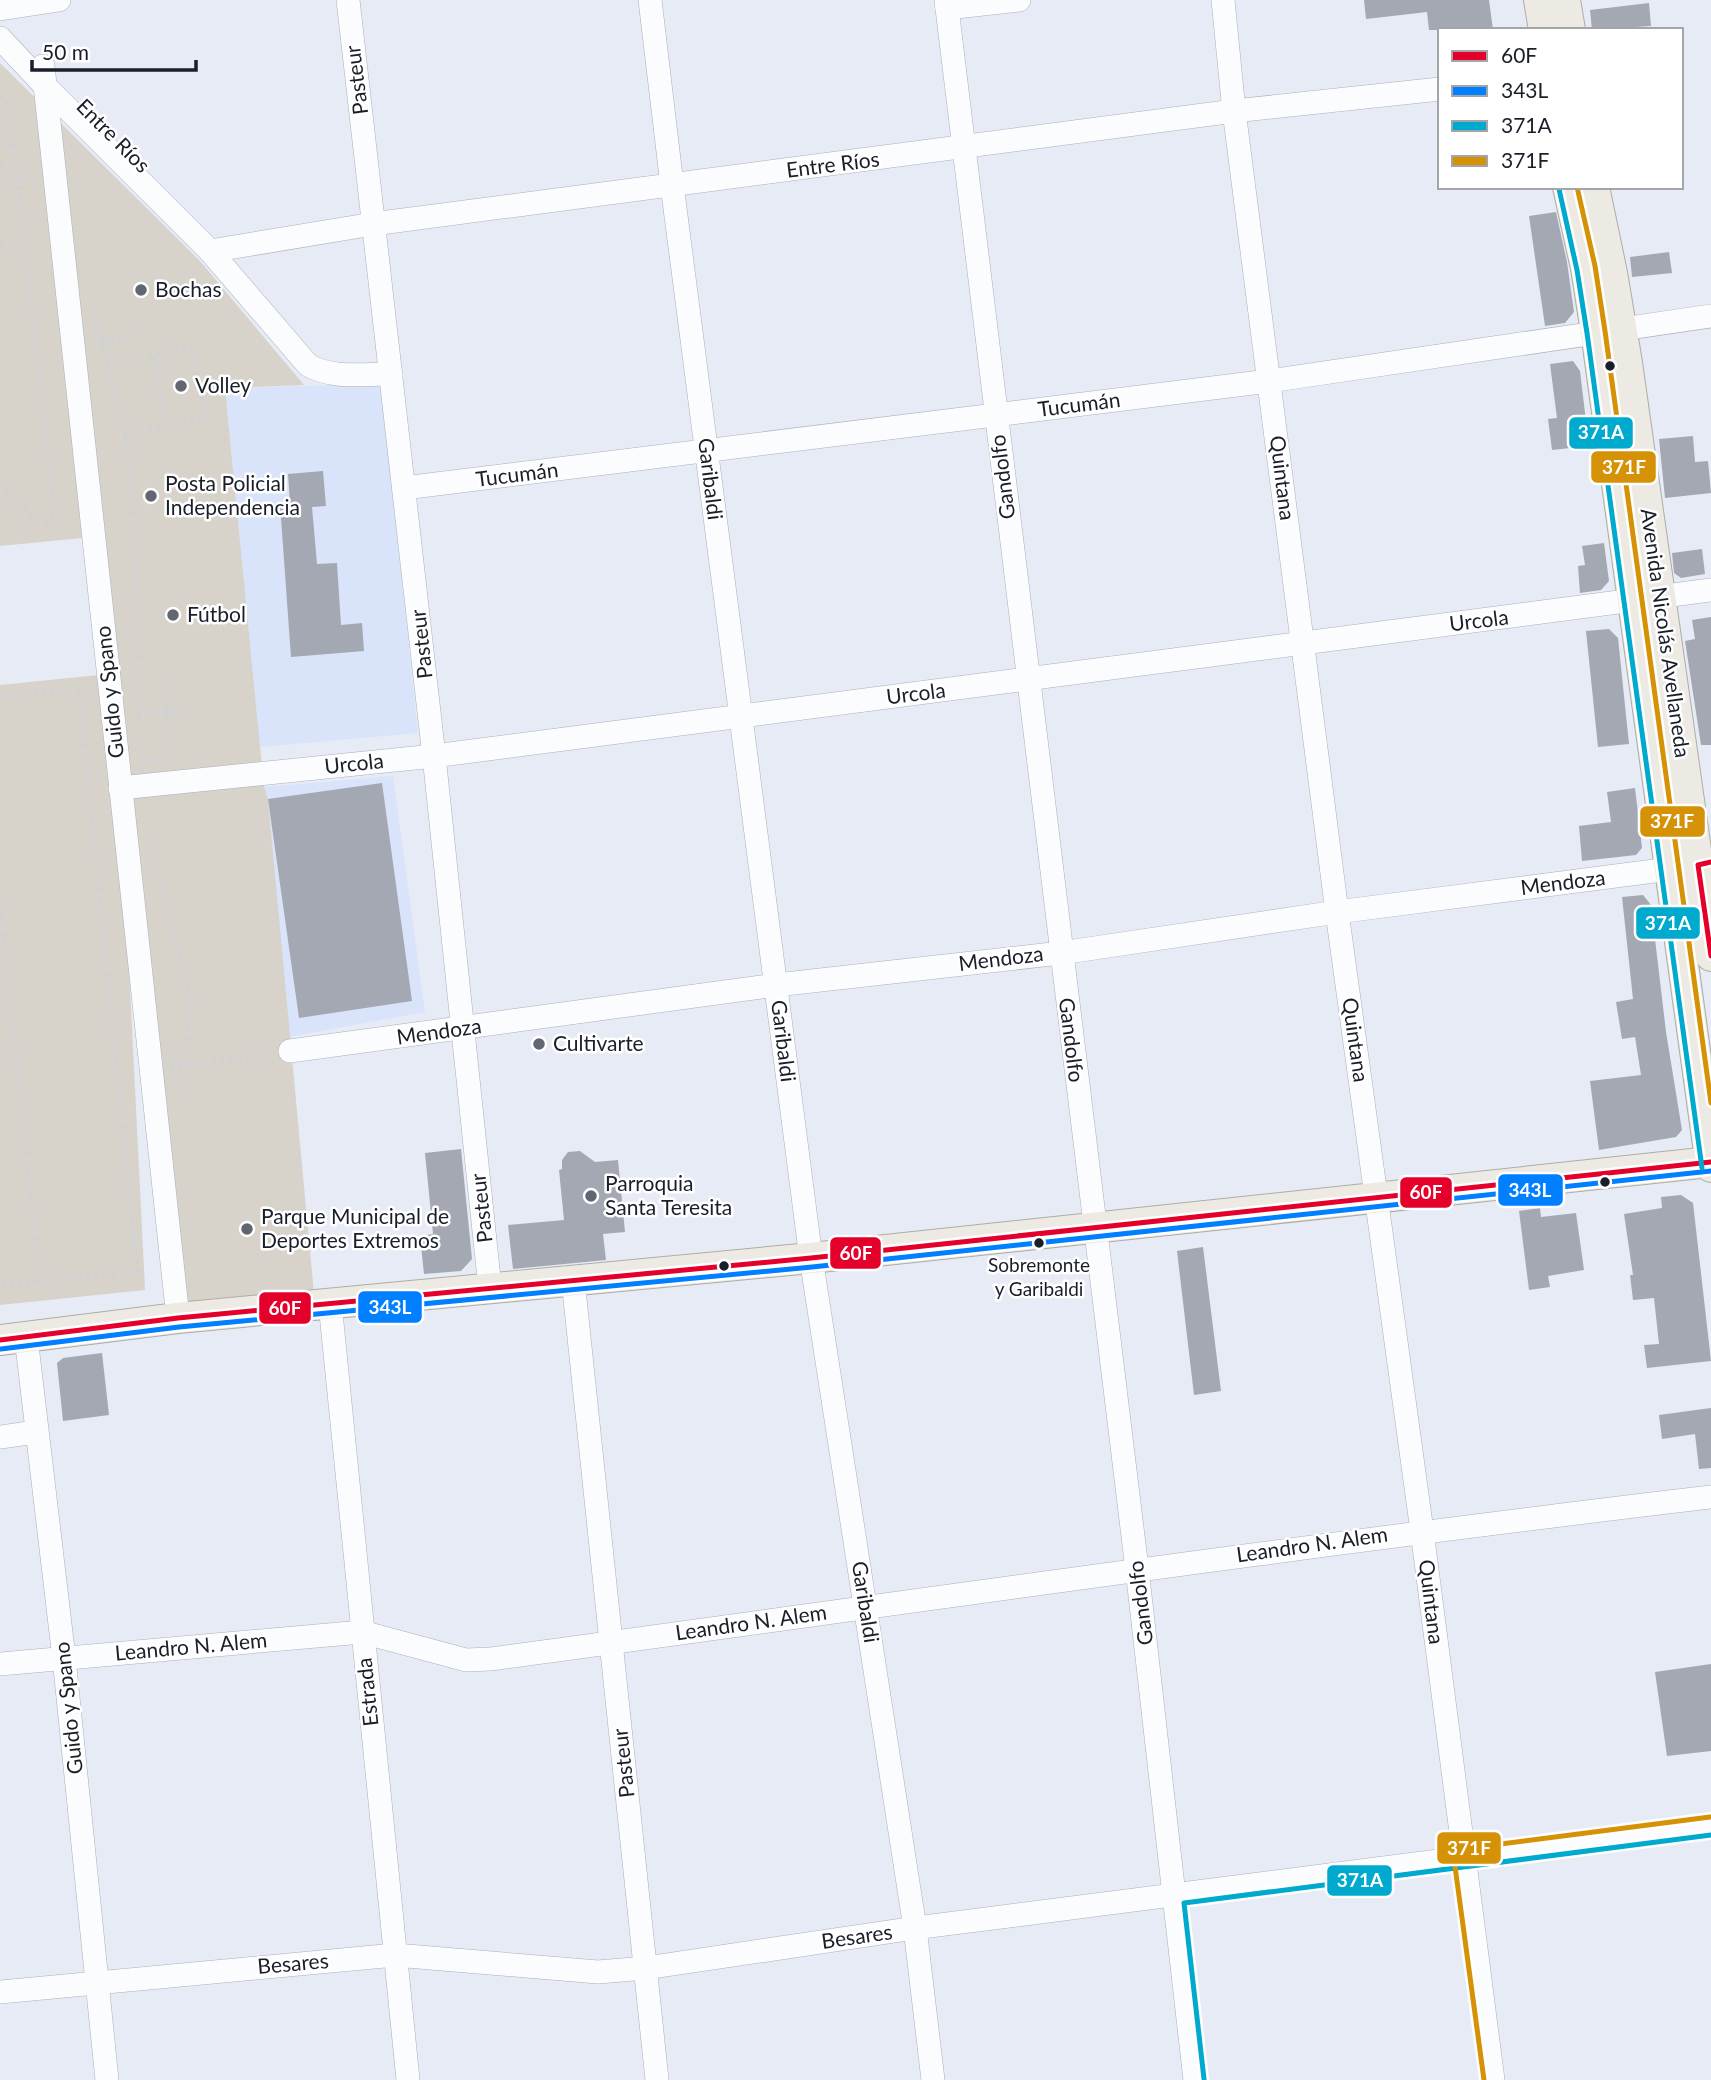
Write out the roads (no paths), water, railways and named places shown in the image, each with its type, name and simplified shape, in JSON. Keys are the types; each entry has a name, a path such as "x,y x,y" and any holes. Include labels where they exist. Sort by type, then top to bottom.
{"main road":[{"path":"1539,0 1544,28"},
{"path":"1565,0 1570,28"},
{"name":"Avenida Nicolás Avellaneda","path":"1568,189 1586,268 1608,330 1627,363 1647,598 1711,956"},
{"name":"Avenida Nicolás Avellaneda","path":"1594,189 1612,273 1608,330"},
{"name":"Avenida Nicolás Avellaneda","path":"1693,865 1711,1164"},
{"path":"13,1338 178,1318 811,1258 1711,1164"}],"street":[{"path":"0,9 59,0"},
{"name":"Pasteur","path":"348,0 434,756 490,1288"},
{"name":"Garibaldi","path":"650,0 811,1258 915,1928 933,2080"},
{"path":"946,4 1019,0"},
{"name":"Quintana","path":"1223,0 1234,111 1303,644 1493,2080"},
{"name":"Gandolfo","path":"946,4 1137,1569 1195,2080"},
{"name":"Entre Ríos","path":"0,21 44,76"},
{"name":"Entre Ríos","path":"0,38 44,76 219,250 373,224 1234,111 1438,89"},
{"name":"Guido y Spano","path":"44,76 129,788 151,1069 178,1318"},
{"path":"219,250 308,365 319,372 330,374 391,374"},
{"name":"Tucumán","path":"404,488 1269,381 1711,316"},
{"name":"Urcola","path":"129,788 434,756 1711,590"},
{"name":"Mendoza","path":"290,1051 776,985 1061,953 1338,912 1693,865"},
{"name":"Pasteur","path":"573,1280 657,2080"},
{"name":"Estrada","path":"330,1303 408,2080"},
{"name":"Guido y Spano","path":"13,1338 36,1432 64,1658 107,2080"},
{"path":"0,1437 36,1432"},
{"name":"Leandro N. Alem","path":"0,1664 362,1632 466,1660 491,1659 1422,1531 1711,1497"},
{"name":"Besares","path":"0,1992 394,1955 598,1972 646,1968 915,1928 1711,1826"}],"place":[{"name":"Bochas","path":"141,290"},
{"name":"Volley","path":"181,386"},
{"name":"Posta Policial Independencia","path":"151,496"},
{"name":"Fútbol","path":"173,615"},
{"name":"Cultivarte","path":"539,1044"},
{"name":"Parroquia Santa Teresita","path":"591,1196"},
{"name":"Parque Municipal de Deportes Extremos","path":"247,1229"},
{"name":"Sobremonte y Garibaldi","path":"1039,1243"}]}
